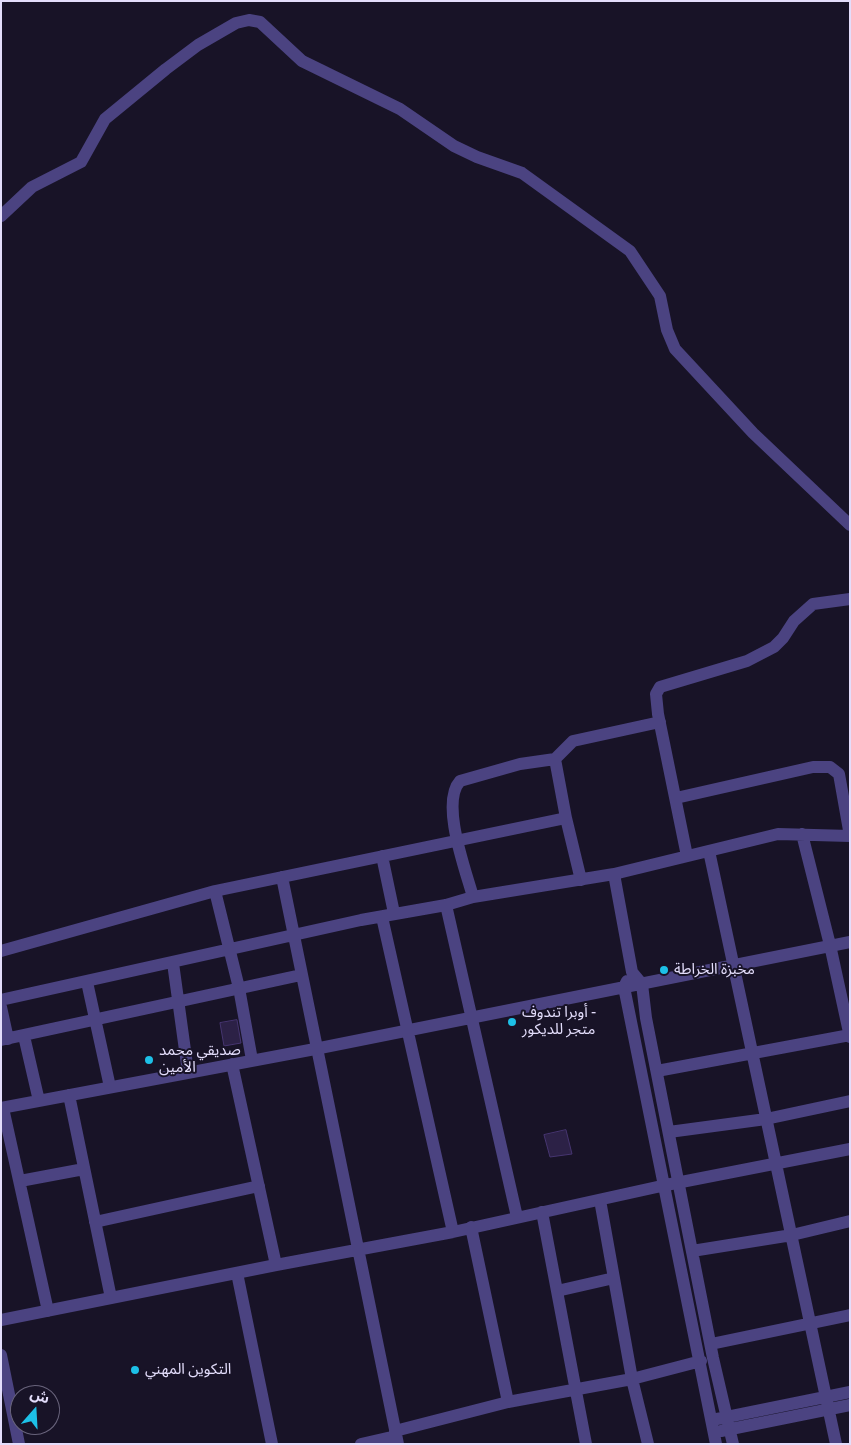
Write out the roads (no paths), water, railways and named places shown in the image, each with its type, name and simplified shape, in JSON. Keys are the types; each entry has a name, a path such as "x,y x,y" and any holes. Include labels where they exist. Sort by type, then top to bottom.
{"street":[{"path":"1,216 32,187 80,162 105,119 166,68 198,45 236,23 249,20 260,22 302,61 400,109 454,146 477,157 522,172 630,251 660,296 667,330 676,349 753,433 850,525"},
{"path":"687,856 656,702 656,694 660,687 747,661 774,646 783,638 794,620 813,604 850,599"},
{"path":"473,897 452,817 455,789 460,781 520,764 555,759 573,741 660,722"},
{"path":"555,759 580,880"},
{"path":"1,1000 388,915 446,905 473,897 614,874 778,834 850,836 839,774 830,767 812,768 676,798"},
{"path":"1,951 215,890 566,818"},
{"path":"657,1071 751,1052 850,1036 830,945 802,834"},
{"path":"709,851 836,1444"},
{"path":"382,856 388,915 406,1029 453,1232"},
{"path":"614,874 632,972 642,984 692,1251 733,1444"},
{"path":"282,877 315,1049 396,1437"},
{"path":"215,890 231,950 252,1060"},
{"path":"446,905 517,1217"},
{"path":"48,1311 20,1180 2,1108 315,1049 406,1029 733,967 850,942"},
{"path":"173,963 188,1072"},
{"path":"632,972 624,987 666,1186 714,1432 728,1423 827,1403 850,1392"},
{"path":"1,1007 4,1039 301,975"},
{"path":"87,982 110,1087"},
{"path":"24,1036 39,1101"},
{"path":"232,1064 276,1265"},
{"path":"69,1095 111,1298"},
{"path":"669,1132 766,1119 850,1101"},
{"path":"1,1320 453,1232 679,1183 850,1149"},
{"path":"20,1180 84,1169"},
{"path":"95,1222 259,1186"},
{"path":"600,1200 632,1380 648,1444"},
{"path":"542,1212 586,1444"},
{"path":"692,1251 792,1235 850,1221"},
{"path":"471,1227 508,1402"},
{"path":"237,1273 272,1444"},
{"path":"557,1290 614,1278"},
{"path":"689,1306 703,1304"},
{"path":"711,1344 850,1316"},
{"path":"1,1355 19,1444"},
{"path":"361,1444 396,1437 508,1402 632,1380 701,1361"},
{"path":"827,1403 850,1405"}],"place":[{"name":"مخبزة الخراطة","path":"664,970"},
{"name":"أوبرا تندوف - متجر للديكور","path":"512,1022"},
{"name":"صديقي محمد الأمين","path":"149,1060"},
{"name":"التكوين المهني","path":"135,1370"}]}
